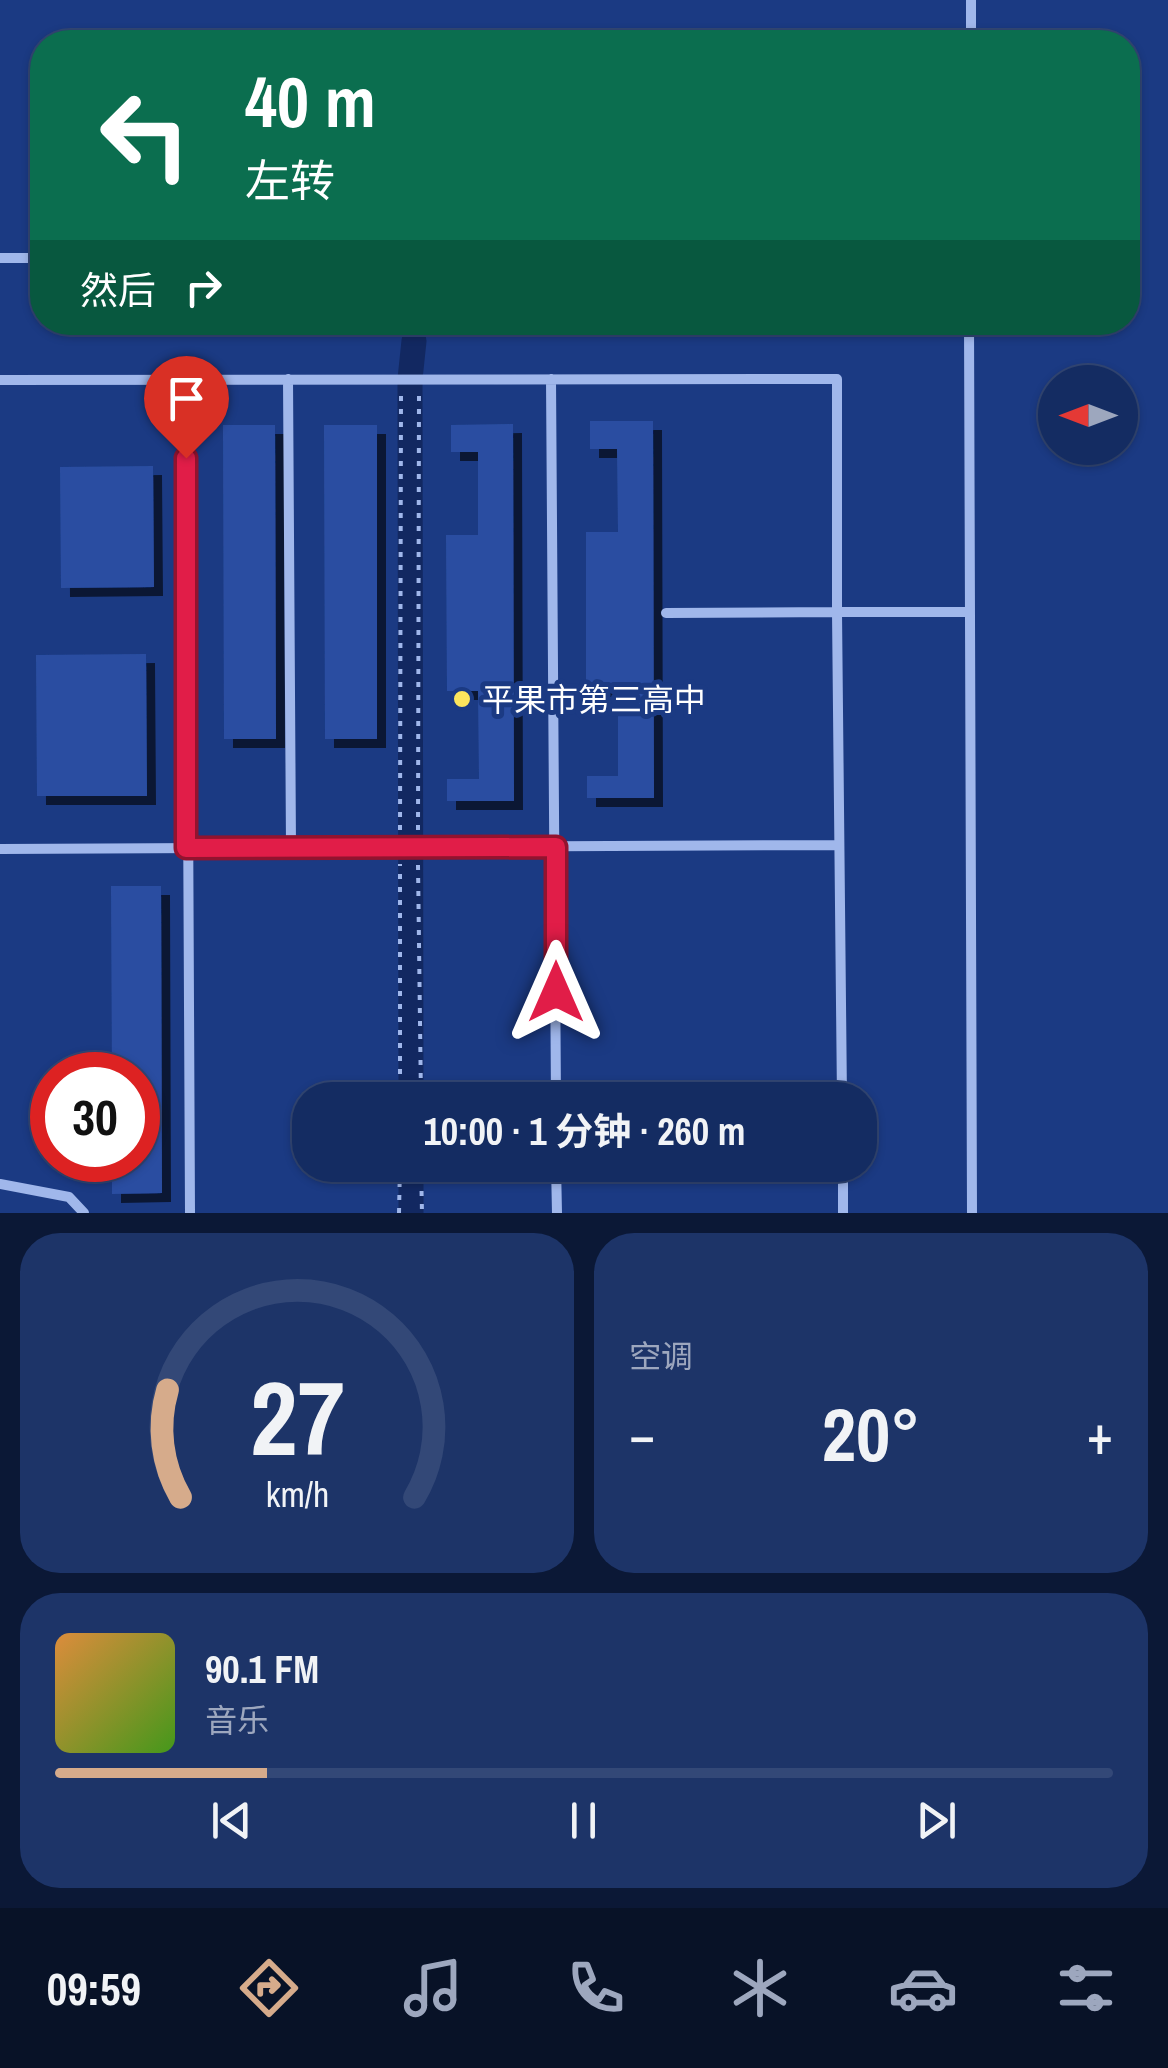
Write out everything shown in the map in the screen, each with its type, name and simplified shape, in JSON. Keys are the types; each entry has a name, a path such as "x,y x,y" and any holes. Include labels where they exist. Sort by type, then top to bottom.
{"street":[{"path":"971,0 971,30"},
{"path":"0,258 30,258"},
{"path":"968,335 972,1213"},
{"path":"0,380 837,378 842,1082"},
{"path":"186,379 190,1213"},
{"path":"288,379 290,848"},
{"path":"551,379 556,1082"},
{"path":"666,613 969,612"},
{"path":"0,849 840,845"},
{"path":"556,1182 556,1213"},
{"path":"843,1182 843,1213"},
{"path":"0,1184 69,1197 84,1213"}],"path":[{"path":"400,1082 401,379"},
{"path":"419,379 420,1082"},
{"path":"400,1182 400,1213"},
{"path":"421,1182 422,1213"}],"building":[{"path":"590,421 653,421 654,798 587,798 587,776 618,776 618,688 586,688 586,532 618,532 617,449 590,449"},
{"path":"513,424 514,801 447,801 447,779 479,779 478,691 447,691 446,535 478,535 478,452 451,452 451,425"},
{"path":"223,425 275,425 276,739 224,739"},
{"path":"324,425 377,425 377,739 325,739"},
{"path":"153,466 154,587 61,588 60,467"},
{"path":"146,654 147,796 37,796 36,655"},
{"path":"111,886 161,886 162,1193 112,1194 112,1182 160,1182 160,1052 112,1052"}],"waterway":[{"path":"411,1082 410,379 414,341"},
{"path":"411,1182 411,1213"}],"place":[{"name":"平果市第三高中","path":"462,699"}],"route":[{"path":"186,458 186,848 556,847 556,992"}]}
